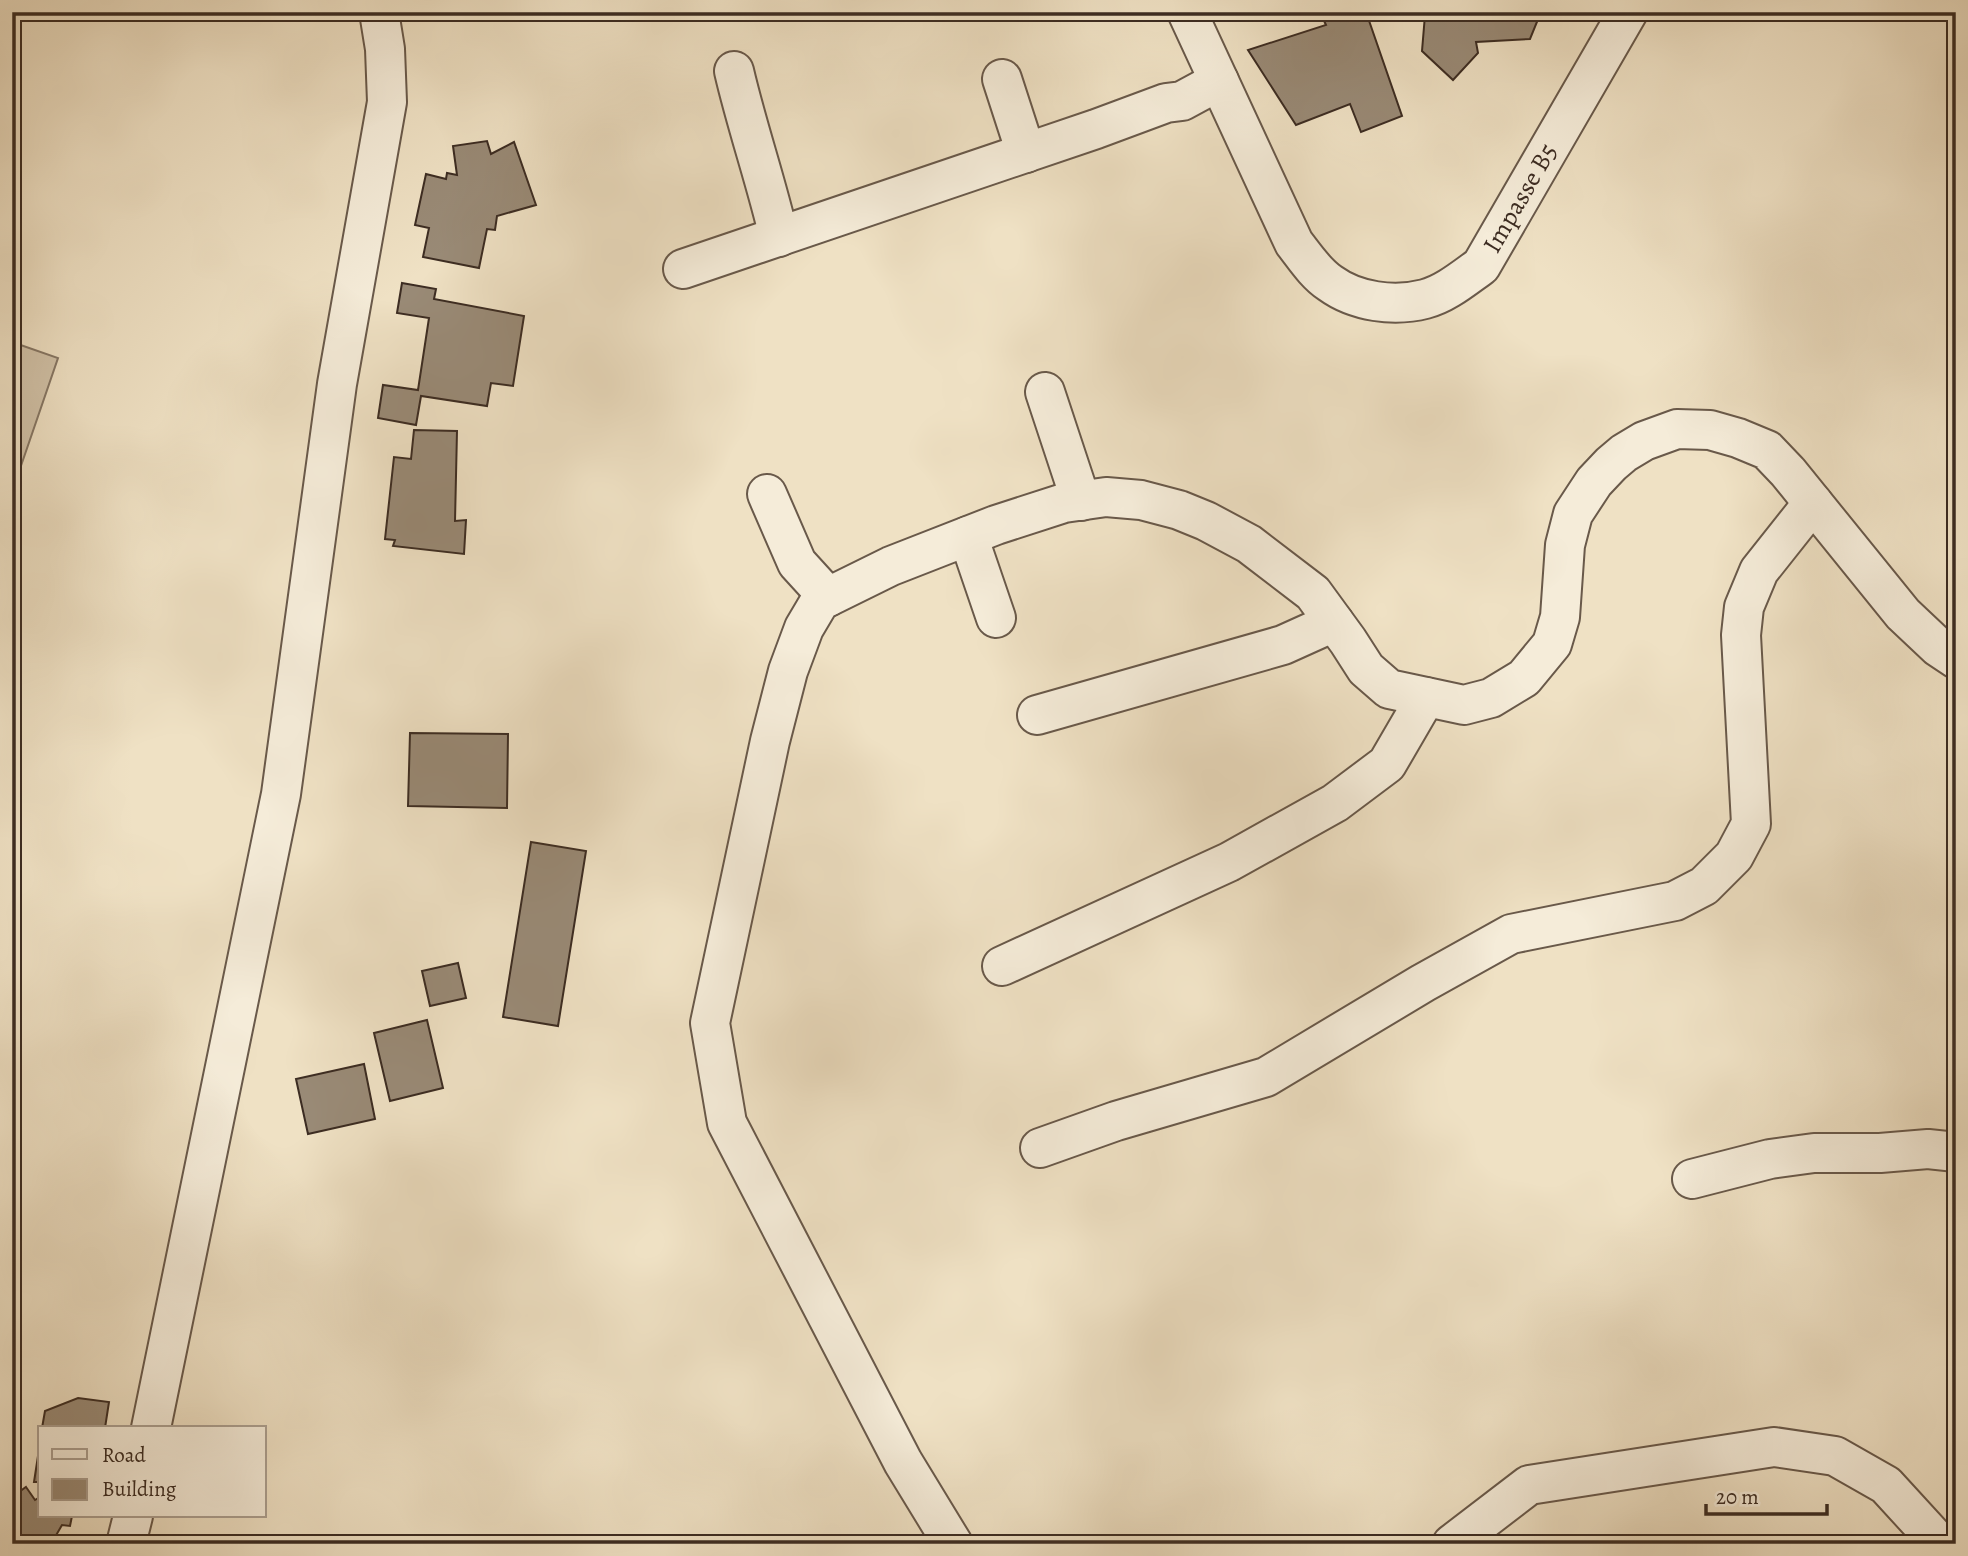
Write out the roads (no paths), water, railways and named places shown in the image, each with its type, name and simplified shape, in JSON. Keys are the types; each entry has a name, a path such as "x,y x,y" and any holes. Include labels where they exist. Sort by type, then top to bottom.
{"street":[{"path":"151,1426 281,794 337,384 387,102 386,49 379,12"},
{"name":"Impasse B5","path":"1187,12 1294,243 1311,265 1331,284 1367,300 1395,303 1426,299 1481,266 1628,12"},
{"path":"734,71 779,237"},
{"path":"1002,79 1026,153"},
{"path":"683,269 1166,103 1182,101 1219,81"},
{"path":"1045,393 1081,501"},
{"path":"953,1544 903,1462 727,1123 710,1023 767,754 788,671 804,628 820,600 891,566 996,525 1064,503 1107,497 1141,500 1179,510 1249,544 1313,593 1366,669 1389,689 1464,705 1491,698 1524,678 1552,644 1560,617 1565,545 1573,514 1594,482 1624,453 1644,442 1677,429 1710,430 1767,450 1903,614 1938,647 1956,659"},
{"path":"768,494 797,563 828,597"},
{"path":"1040,1148 1116,1121 1266,1077 1511,934 1675,901 1704,886 1734,856 1751,824 1741,635 1744,607 1759,571 1813,503"},
{"path":"968,536 996,618"},
{"path":"1037,715 1283,645 1334,622"},
{"path":"1002,966 1229,862 1335,803 1387,764 1426,697"},
{"path":"1692,1179 1770,1159 1814,1153 1880,1153 1928,1149 1956,1152"},
{"path":"1452,1544 1529,1485 1774,1447 1835,1456 1886,1485 1940,1544"},
{"path":"126,1544 132,1518"}]}
